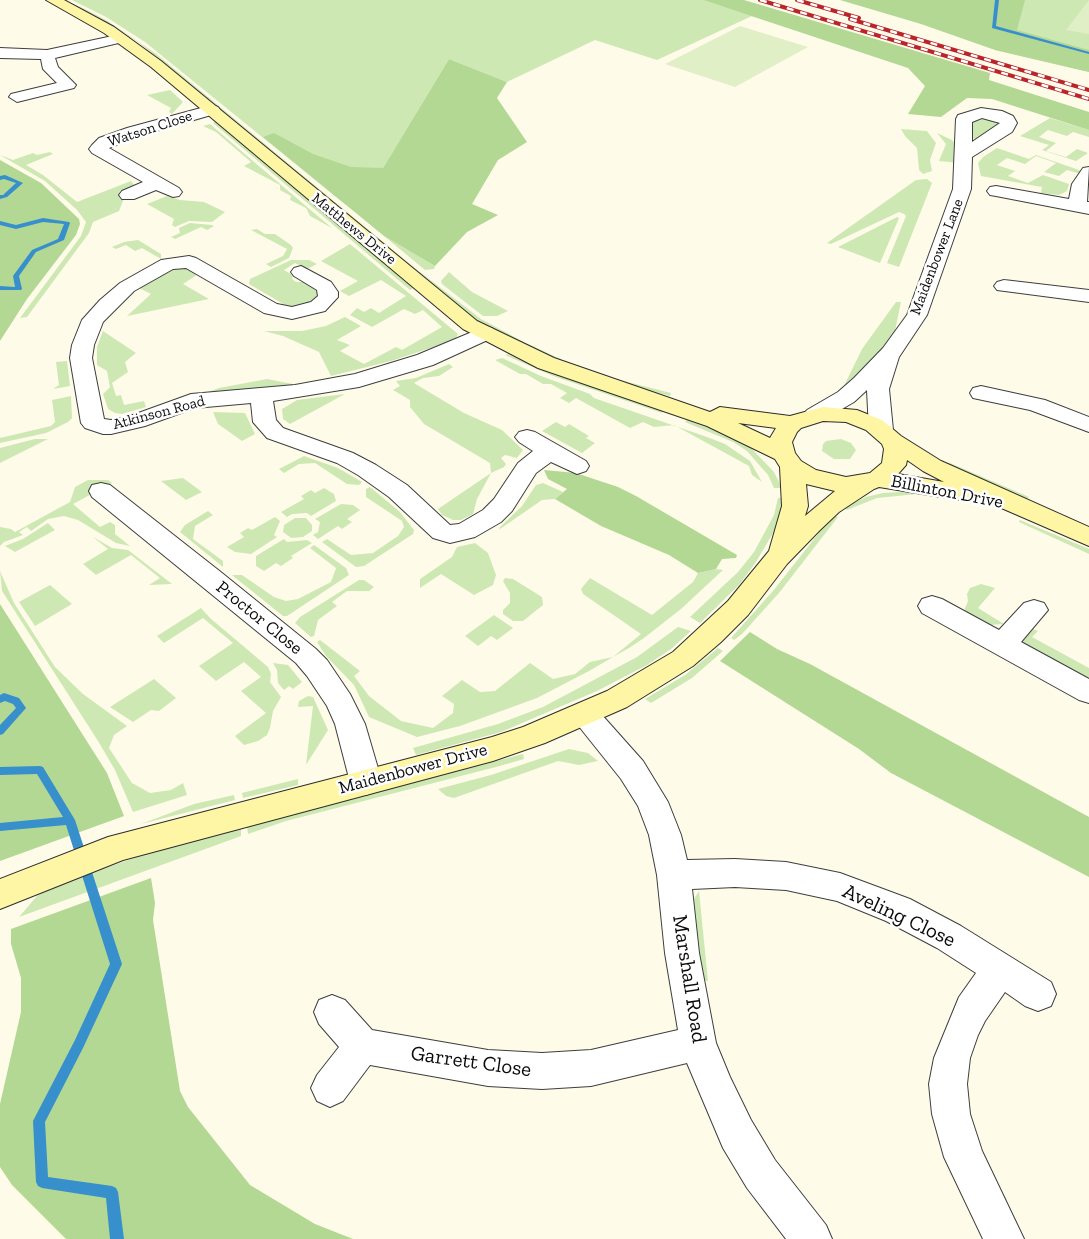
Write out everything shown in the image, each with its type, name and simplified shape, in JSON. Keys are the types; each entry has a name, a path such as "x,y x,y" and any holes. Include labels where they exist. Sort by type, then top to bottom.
{"street":[{"name":"Matthews Drive","path":"53,0 82,14 122,38 212,110 451,310 484,333 546,363 682,409 737,431 788,460"},
{"path":"0,54 48,55 122,38"},
{"path":"18,97 75,83 51,69 48,55"},
{"name":"Watson Close","path":"172,192 100,151 99,146 133,132 212,110"},
{"name":"Maidenbower Lane","path":"815,415 852,391 891,353 917,315 962,190 964,154"},
{"path":"996,191 1083,207 1085,179"},
{"path":"128,195 156,183"},
{"name":"Atkinson Road","path":"301,272 324,286 328,292 328,297 318,307 301,312 284,313 267,306 195,264 175,262 141,278 116,296 96,316 86,333 82,358 90,415 97,425 111,427 122,425 203,399 261,396 339,384 381,374 448,351 484,333"},
{"path":"1004,286 1089,296"},
{"name":"Maidenbower Lane","path":"887,435 878,389 891,353"},
{"path":"982,393 1022,412 1089,425"},
{"path":"261,396 265,422 275,433 345,458 367,470 394,488 431,524 442,532 450,534 466,531 492,516 503,506 527,468 549,450"},
{"name":"Matthews Drive","path":"682,409 793,423"},
{"path":"815,415 849,415 887,435 896,449 894,465 872,481 846,485 826,482 807,476 788,460 780,442 787,429 793,423 815,415"},
{"name":"Billinton Drive","path":"887,435 932,466 1016,506 1089,537"},
{"path":"527,437 577,466"},
{"name":"Maidenbower Drive","path":"778,558 789,531 795,506 788,460"},
{"name":"Billinton Drive","path":"872,481 945,489 1016,506"},
{"name":"Maidenbower Drive","path":"0,894 119,847 493,749 584,714 645,684 683,659 738,608 778,558 830,506 872,481"},
{"name":"Proctor Close","path":"101,492 213,580 306,656 317,668 340,702 350,724 366,782"},
{"path":"932,606 1089,692"},
{"path":"1002,644 1034,610"},
{"name":"Marshall Road","path":"584,714 621,756 652,802 665,835 674,875 682,952 698,1043 737,1134 761,1174 812,1239"},
{"name":"Aveling Close","path":"674,875 735,873 786,876 840,886 898,910 949,938 1038,994"},
{"path":"994,1236 964,1157 951,1114 948,1084 952,1058 961,1032 972,1009 1000,969"},
{"path":"330,1088 362,1046 332,1012"},
{"name":"Garrett Close","path":"362,1046 432,1056 488,1068 542,1071 591,1068 698,1043"}],"green space":[{"path":"62,0 106,20 155,53 411,265 481,319 567,362 612,378 671,393 670,396 610,380 544,355 477,320 138,42"},
{"path":"72,0 703,0 752,16 657,60 595,40 507,82 449,59 383,168 346,205 145,42 106,17"},
{"path":"703,0 744,0 990,73 989,80 1089,112 1089,130 992,99 967,98 941,117 908,114 925,86 908,68"},
{"path":"840,0 1025,0 1017,30 1089,50 1089,72 995,50 921,24"},
{"path":"927,0 1089,0 1089,72 995,50"},
{"path":"1089,0 1089,34 1066,30"},
{"path":"740,26 808,47 735,87 665,64"},
{"path":"449,59 507,82 497,98 527,142 498,160 472,204 498,215 467,232 435,266 384,236 263,137 274,133 313,154 351,167 383,168"},
{"path":"170,90 183,102 172,114 169,112 171,108 147,95"},
{"path":"988,118 999,124 980,140 971,138 969,127 973,122"},
{"path":"1050,118 1089,130 1089,137 1073,132 1067,136 1048,130 1039,137 1056,143 1046,151 1066,157 1077,149 1088,153 1076,161 1042,150 1049,145 1020,136"},
{"path":"216,121 413,288 410,290 213,123"},
{"path":"210,124 332,228 310,216 306,208 290,200 291,196 280,190 280,185 244,166 251,162 216,132 203,126"},
{"path":"901,129 927,131 936,143 930,160 932,171 923,174 919,170 917,148"},
{"path":"937,133 952,140 957,146 959,163 939,161 946,144"},
{"path":"997,148 1029,159 1036,155 1081,171 1081,174 1067,170 1059,176 1044,172 1056,163 1036,156 1025,164 1007,158 997,165 1015,171 1008,176 1028,183 1043,175 1069,184 1067,191 1059,195 1041,193 1042,187 981,176 978,163 983,157"},
{"path":"50,152 53,154 26,165 43,175 77,202 131,181 134,185 119,192 125,196 119,211 93,222 89,233 27,317 20,318 81,236 86,222 77,210 45,181 0,155 13,160 33,153 37,155"},
{"path":"0,160 41,183 79,219 80,224 76,235 27,299 0,341"},
{"path":"927,179 932,183 899,267 887,263 906,216 899,212 831,244 827,243 916,180"},
{"path":"167,196 180,200 204,202 225,212 212,222 189,221 175,227 172,225 174,219 147,204"},
{"path":"897,217 899,218 880,263 838,247"},
{"path":"190,223 214,226 207,230 201,227 175,239 171,237 180,233 179,228"},
{"path":"257,229 265,234 275,234 291,245 293,248 289,258 271,267 266,264 283,256 287,249 251,230"},
{"path":"384,236 435,266 434,269 425,270"},
{"path":"138,240 161,254 161,259 142,248 135,251 126,245 116,249 112,247 124,242"},
{"path":"350,244 458,334 455,340 391,361 331,376 319,352 283,336 264,331 302,331 326,326 345,317 361,326 337,340 350,345 340,351 364,364 396,347 402,350 442,327 423,310 415,314 404,309 372,327 350,315 357,308 364,312 371,308 379,313 406,296 381,280 349,296 340,291 358,281 321,261"},
{"path":"291,260 309,260 317,264 307,269 295,263 284,270 293,275 292,279 296,282 304,282 316,288 319,292 318,300 301,307 292,307 285,305 249,284 250,279"},
{"path":"175,268 192,269 198,274 183,284 209,299 127,316 151,294 137,287"},
{"path":"449,272 472,292 508,311 497,316 483,316 442,284 441,281"},
{"path":"896,302 901,302 895,331 865,370 842,390 862,349"},
{"path":"103,331 136,353 125,362 128,372 112,383 116,396 121,395 124,405 144,401 146,407 122,414 108,409 103,394 110,387 107,371 97,365 97,347"},
{"path":"508,354 536,367 663,411 662,413 553,376 505,355"},
{"path":"502,358 541,376 590,394 594,398 673,425 654,427 643,422 630,428 576,398 569,403 560,398 567,393 551,384 543,384 526,374 520,374 495,360"},
{"path":"67,361 70,386 53,389 59,385 56,362"},
{"path":"449,364 453,367 439,376 423,378 414,383 464,413 502,430 523,450 517,458 505,455 501,458 506,464 504,467 491,473 490,463 424,424 410,407 410,400 393,390 400,386 396,381 416,378"},
{"path":"267,379 298,385 205,393 219,388"},
{"path":"345,394 290,424 283,419 282,409 297,400"},
{"path":"71,396 72,418 68,422 46,433 0,443 0,438 51,426 55,422 52,400"},
{"path":"213,412 245,413 255,434 242,441 218,424"},
{"path":"687,420 721,432 751,448 774,472 782,488 774,488 768,475 747,451 733,442 685,422"},
{"path":"556,422 565,427 569,424 589,436 586,438 595,443 582,453 542,431"},
{"path":"677,427 725,444 750,461 762,482 752,475 749,466"},
{"path":"35,439 48,439 0,463 0,448"},
{"path":"841,439 851,443 856,450 850,459 834,459 822,451 823,444 826,441"},
{"path":"304,456 338,468 362,482 359,485 347,484 315,463 299,464 284,473 279,469"},
{"path":"941,463 950,463 1029,497 1026,500"},
{"path":"544,470 576,473 618,487 737,555 736,558 722,559 716,569 698,573 669,555 601,526 555,499 567,489 548,479"},
{"path":"491,473 477,499 473,514 461,520 453,520 442,515 438,509"},
{"path":"183,478 202,492 186,500 161,481"},
{"path":"88,480 108,480 112,483 73,504 100,527 110,522 115,525 115,534 130,546 116,543 78,520 64,516 48,519 31,531 27,527 19,532 23,535 4,542 0,546 0,527 11,529 15,532 70,502 75,487"},
{"path":"543,483 563,492 555,499 542,500 500,529 522,506 536,485"},
{"path":"370,487 400,512 414,530 413,534 364,566 356,567 322,542 327,539 351,555 373,553 398,536 404,527 402,521 366,497 366,489"},
{"path":"324,488 334,494 336,501 311,516 307,513 292,514 287,517 281,512 304,499 301,496 311,490 315,493"},
{"path":"917,491 917,494 877,498 847,510 844,508 866,497 883,493"},
{"path":"778,498 786,498 779,523 756,562 739,585 700,623 690,617 738,572 754,552 774,515"},
{"path":"341,504 353,505 360,510 347,519 352,522 342,529 338,526 318,539 313,535 318,532 320,522 315,519"},
{"path":"208,511 213,515 195,526 193,539 223,561 223,567 180,532 185,525"},
{"path":"833,515 838,517 779,593 742,634 734,640 731,638 773,591"},
{"path":"275,517 280,521 274,535 277,537 251,554 235,552 227,547 244,537 240,533 248,528 252,530"},
{"path":"295,518 306,518 312,525 312,531 303,537 291,538 283,532 284,525"},
{"path":"1020,520 1089,549 1089,554 1019,522"},
{"path":"48,523 55,530 15,552 5,546 23,539"},
{"path":"93,537 112,548 128,550 172,584 149,585 160,578 131,555 96,575 83,564 108,549"},
{"path":"284,539 287,542 307,540 312,543 291,556 293,558 281,566 276,563 264,571 256,566 256,556"},
{"path":"475,543 488,553 496,575 493,585 474,595 441,574 420,588 420,579 452,557 457,547"},
{"path":"314,545 346,568 349,575 287,616 283,616 232,575 242,575 274,597 286,601 298,599 331,582 336,568 310,548"},
{"path":"716,569 723,570 681,609 644,638 613,657 641,634 583,594 581,589 590,578 652,615 693,582 698,573"},
{"path":"0,571 14,603 55,667 83,694 127,726 114,735 109,748 132,783 150,793 171,790 183,783 187,795 133,812 115,770 98,741 2,591"},
{"path":"505,578 513,579 542,597 543,605 523,621 513,621 503,614 503,610 510,603 510,593 503,581"},
{"path":"359,580 364,580 374,587 369,591 347,591 332,602 337,606 318,620 314,636 311,637 295,623 300,617"},
{"path":"981,584 995,588 978,608 1004,624 989,625 963,613 968,601 967,594 970,588"},
{"path":"50,585 72,604 35,626 19,602"},
{"path":"0,604 107,773 124,816 0,861"},
{"path":"201,608 210,618 268,667 271,674 270,682 281,697 273,711 267,735 258,741 244,745 235,736 266,713 241,691 261,677 244,662 216,681 199,666 233,643 203,618 164,643 157,636"},
{"path":"494,615 513,628 497,640 491,636 478,646 465,636"},
{"path":"678,627 691,631 671,649 647,665 597,691 501,732 416,755 413,748 498,724 543,707 637,657"},
{"path":"1029,627 1038,631 1032,637 1089,668 1089,677 1074,675 1027,649 1023,641 1024,633"},
{"path":"750,632 777,649 810,664 1089,817 1089,877 891,773 859,749 720,661"},
{"path":"320,640 360,671 354,676 369,696 401,721 433,728 453,713 454,704 442,696 462,680 480,692 495,691 530,663 553,679 575,674 590,662 613,657 537,698 460,726 417,737 369,717 354,685 326,656 317,642"},
{"path":"718,648 723,651 692,678 651,703 645,699 685,675"},
{"path":"273,663 288,665 302,682 293,689 289,686 284,690 278,683 277,670"},
{"path":"154,679 176,698 159,711 151,710 133,722 110,707"},
{"path":"308,696 313,697 328,730 306,765 313,706 298,707 299,701"},
{"path":"569,749 588,753 598,761 579,765 558,761 454,798 446,796 438,789 491,775"},
{"path":"523,754 524,759 286,821 248,834 247,826"},
{"path":"298,779 298,785 243,798 242,793"},
{"path":"234,795 235,800 141,824 194,804"},
{"path":"241,827 241,836 19,917 37,896 47,889 131,859"},
{"path":"151,878 155,903 153,920 180,1091 188,1107 250,1185 315,1224 353,1239 66,1239 12,1185 0,1167 0,1104 21,1012 21,978 11,944 11,929"},
{"path":"699,891 708,981 701,980 692,902"}],"waterway":[{"path":"997,0 994,27 1089,53"},
{"path":"0,178 5,177 20,183 5,196 0,197"},
{"path":"0,223 16,227 43,220 67,223 61,240 34,251 16,276 19,289 0,288"},
{"path":"0,699 4,697 16,701 21,708 0,731"},
{"path":"0,771 40,770 70,820"},
{"path":"0,827 70,820"},
{"path":"70,820 116,964 79,1044 39,1121 42,1182 112,1192 117,1239"}],"railway":[{"path":"760,0 1089,99"},
{"path":"797,0 859,18"},
{"path":"850,19 1089,90"}]}
